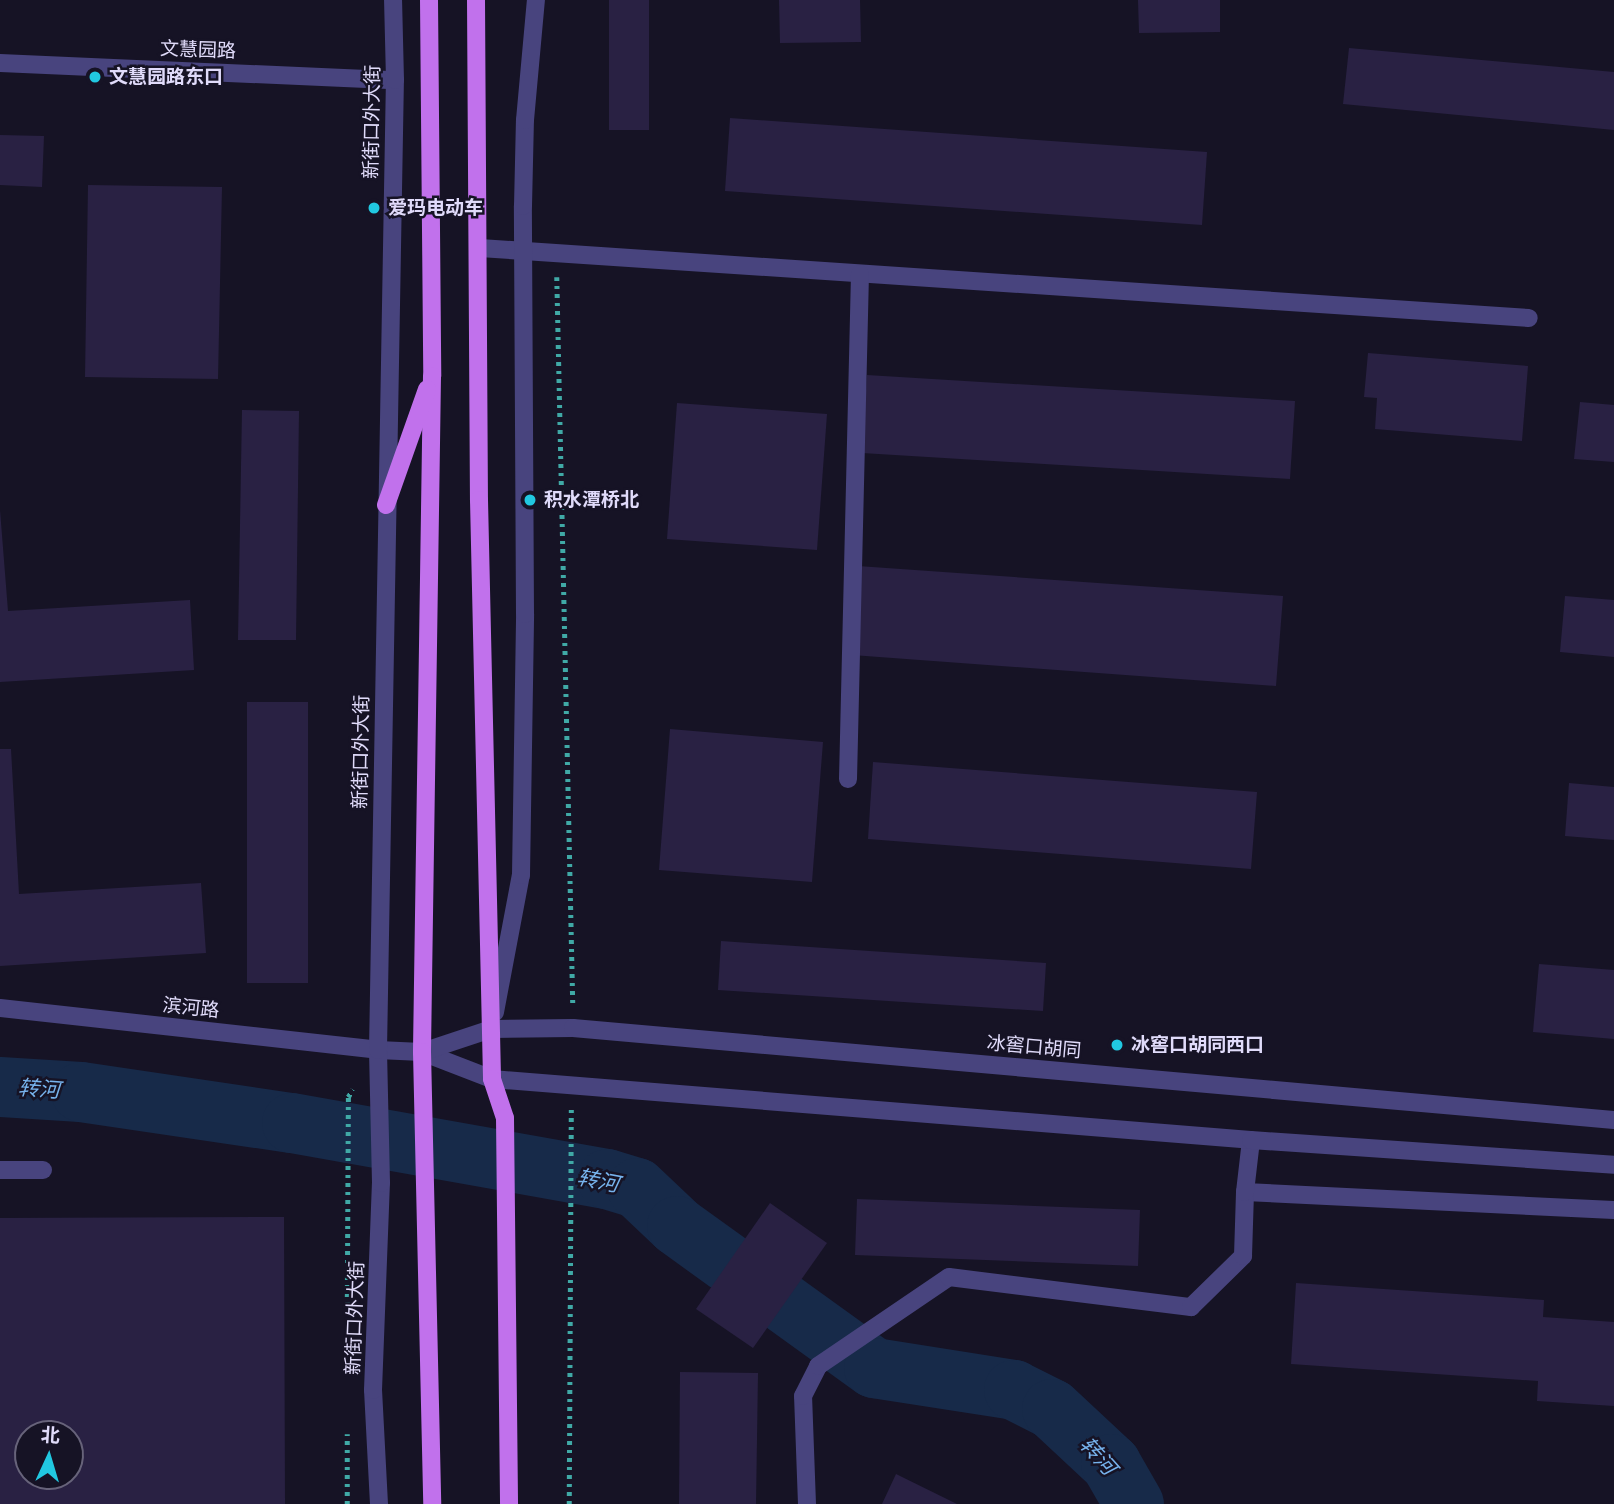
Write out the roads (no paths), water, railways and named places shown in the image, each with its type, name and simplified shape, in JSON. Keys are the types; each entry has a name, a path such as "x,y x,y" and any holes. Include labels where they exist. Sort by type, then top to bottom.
{"main road":[{"path":"429,0 432,376 422,1108 432,1504"},
{"path":"476,0 480,247 479,500 492,1079 505,1118 509,1504"},
{"path":"386,505 432,376"}],"street":[{"name":"新街口外大街","path":"379,1504 373,1390 382,1183 378,1050 395,80 393,0"},
{"path":"491,1029 521,875 525,614 525,120 536,0"},
{"name":"文慧园路","path":"0,63 395,80"},
{"path":"480,247 1529,318"},
{"path":"848,779 860,274"},
{"name":"滨河路","path":"0,1009 378,1050 422,1052"},
{"name":"冰窖口胡同","path":"422,1052 491,1029 573,1028 1614,1120"},
{"path":"422,1052 492,1079 1251,1140 1614,1164"},
{"path":"807,1504 803,1396 818,1366 949,1278 1192,1307 1243,1256 1245,1192 1251,1140"},
{"path":"0,1170 43,1170"},
{"path":"1245,1192 1614,1210"}],"waterway":[{"name":"转河","path":"0,1087 81,1092 292,1123 607,1179 637,1188 677,1226 874,1368 1014,1390 1052,1409 1111,1464 1134,1504"}],"place":[{"name":"文慧园路东口","path":"95,77"},
{"name":"爱玛电动车","path":"374,208"},
{"name":"积水潭桥北","path":"530,500"},
{"name":"冰窖口胡同西口","path":"1117,1045"}]}
